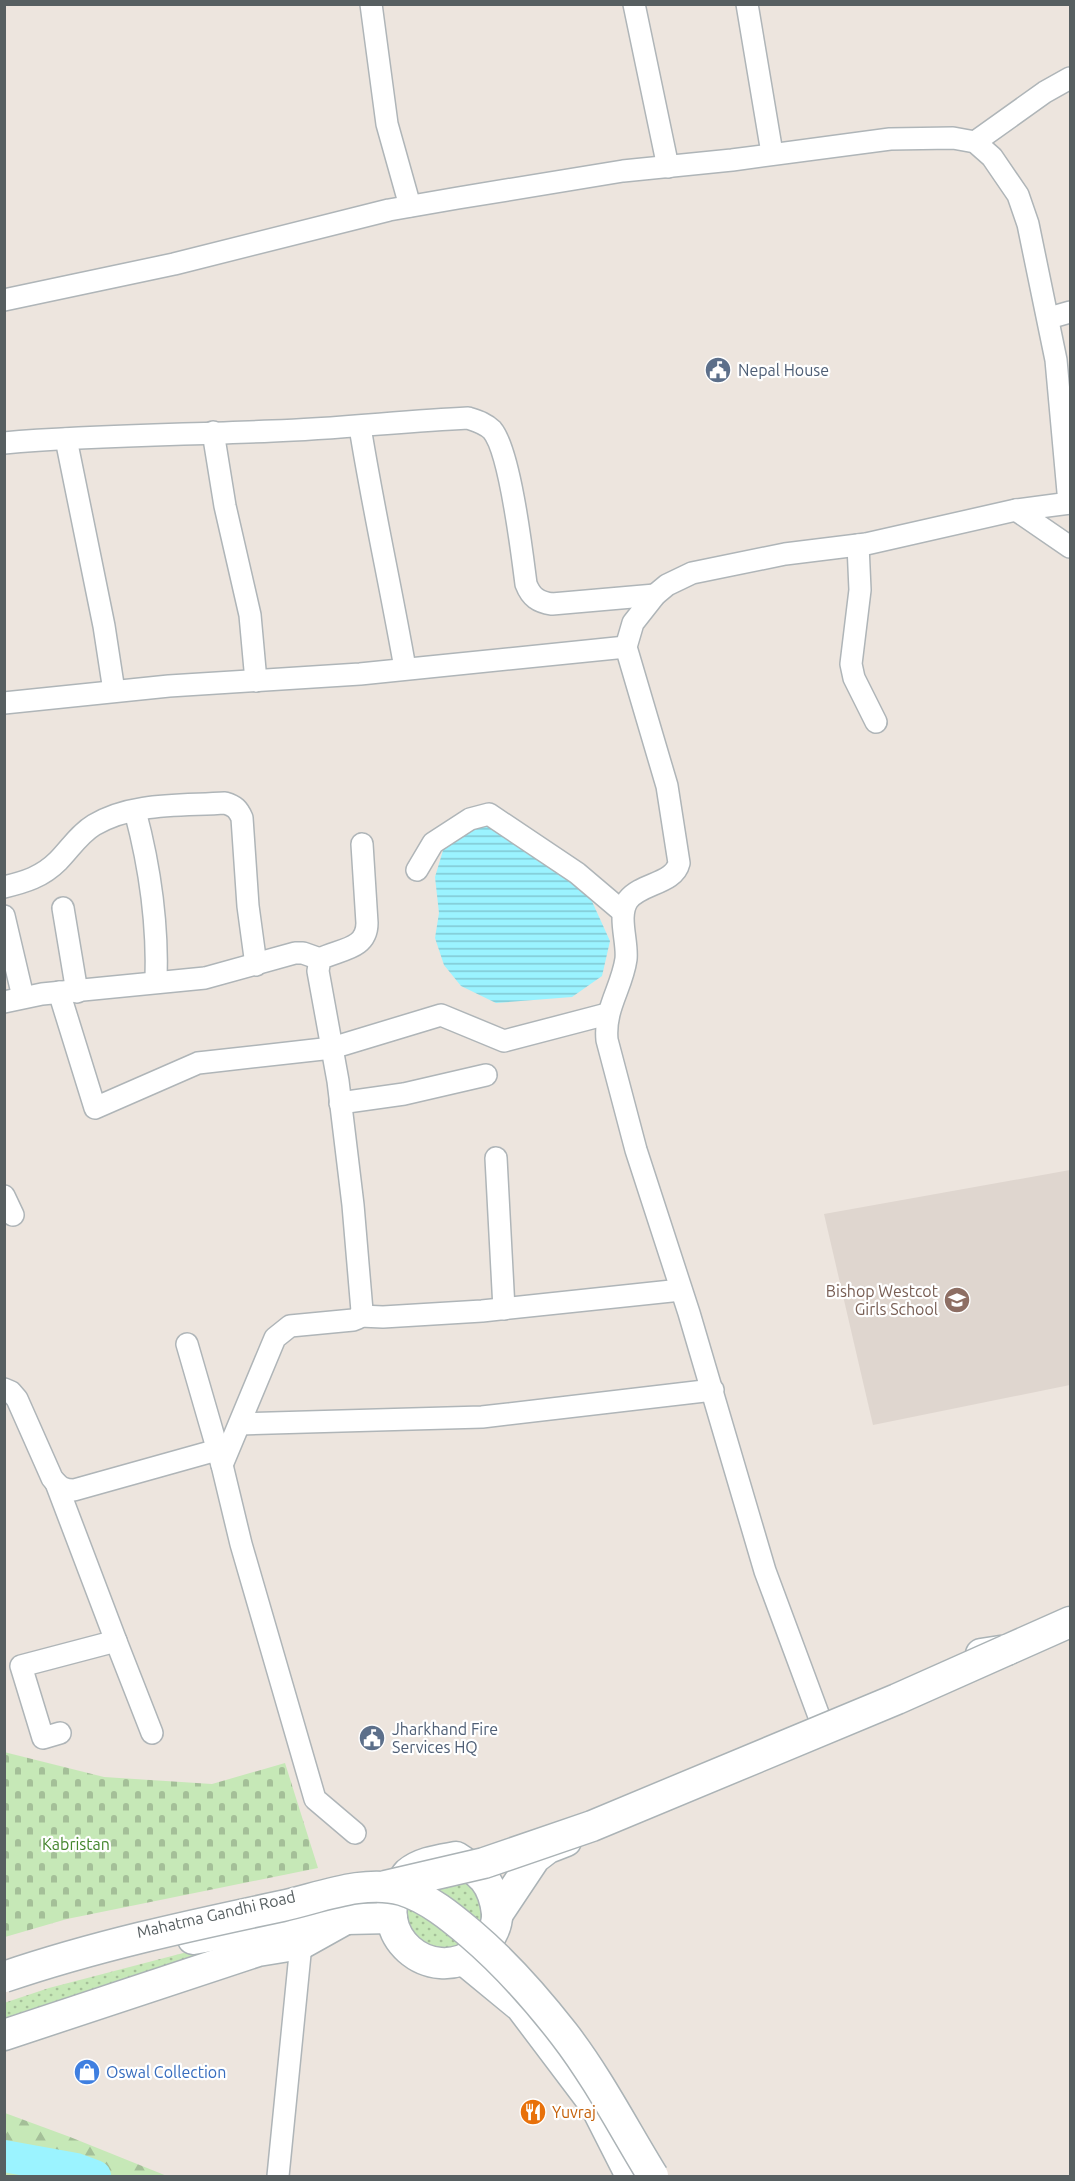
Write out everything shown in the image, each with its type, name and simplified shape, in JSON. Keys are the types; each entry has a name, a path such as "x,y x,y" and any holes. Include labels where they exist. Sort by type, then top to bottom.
{"main road":[{"path":"4,1975 191,1925 484,1863 591,1826 897,1699 1071,1622"},
{"path":"1007,1650 976,1677 548,1848 535,1858 496,1921 484,1947 465,1961 441,1965 418,1958 400,1941 392,1918 394,1894 408,1873 443,1859 485,1852 530,1839 597,1814 966,1656 1007,1650"},
{"path":"443,1859 477,1870 493,1890 496,1921 504,1945 539,1981 663,2176"},
{"name":"Mahatma Gandhi Road","path":"4,1975 159,1925 384,1878 443,1859"},
{"path":"379,1887 402,1890 425,1901 458,1923 488,1948 565,2035 653,2176"},
{"path":"4,1985 81,1960 176,1936 359,1904 387,1904 399,1907 413,1912 440,1928 468,1948 522,2000 548,2029 580,2074 641,2176"},
{"path":"4,2035 258,1951 301,1944 349,1917"},
{"name":"Mahatma Gandhi Road","path":"4,1992 51,1975 156,1946 298,1920 349,1917 392,1918"},
{"path":"465,1961 521,2007 595,2104 631,2176"}],"street":[{"path":"371,4 387,124 410,206"},
{"path":"634,4 668,167"},
{"path":"747,4 772,153"},
{"path":"975,142 1045,92 1071,78"},
{"path":"4,300 174,264 410,206 603,174 899,138 952,138 975,142 992,157 1018,195 1034,249 1049,318 1056,360 1070,503 1016,510 858,545 785,555 692,573 667,585 656,595 633,623 627,646 630,664 643,700 667,786 680,863 673,874 632,895 626,903 623,912 625,966 608,1014 606,1026 609,1052 636,1150 712,1390 765,1571 820,1719"},
{"path":"1049,318 1071,312"},
{"path":"4,443 141,434 360,427 468,418 483,422 493,432 501,447 526,584 533,597 544,603 552,604 656,595"},
{"path":"360,427 405,668"},
{"path":"213,432 225,506 250,615 256,681"},
{"path":"66,439 104,626 114,691"},
{"path":"1016,510 1071,547"},
{"path":"858,545 860,590 851,664 854,678 876,722"},
{"path":"4,703 114,691 360,674 627,646"},
{"path":"4,887 26,882 42,874 93,826 110,818 135,811 225,803 233,805 239,810 242,818 248,906 256,965"},
{"path":"135,811 146,851 154,915 157,947 156,982"},
{"path":"417,870 433,843 470,819 489,814 577,873 623,912"},
{"path":"4,916 14,999 205,978 294,953 303,953 320,959 348,950 365,935 367,923 362,844"},
{"path":"63,908 68,992 94,1108 198,1064 332,1048 441,1015 504,1041 608,1014"},
{"path":"320,959 319,978 340,1103 363,1305 360,1316"},
{"path":"340,1103 404,1094 486,1075"},
{"path":"496,1158 504,1309"},
{"path":"56,1483 66,1490 74,1490 220,1458 240,1424 270,1347 282,1330 290,1326 349,1320 360,1316 383,1317 504,1309 681,1290"},
{"path":"187,1344 220,1458 241,1544 315,1799 355,1833"},
{"path":"4,1389 11,1392 17,1399 56,1483 152,1733"},
{"path":"240,1424 482,1417 712,1390"},
{"path":"60,1733 43,1738 21,1666 116,1641"},
{"path":"278,2176 301,1944"}],"shaded area":[{"name":"Bishop Westcot Girls School","path":"1070,1170 1070,1385 873,1425 824,1214"}],"green space":[{"name":"Kabristan","path":"4,1752 104,1777 212,1784 285,1763 318,1868 67,1919 5,1937"},
{"path":"425,1871 480,1885 486,1915 472,1942 443,1952 415,1941 401,1913"},
{"path":"214,1945 226,1950 5,2025 4,2003 49,1988"},
{"path":"5,2113 70,2137 167,2176 5,2176"}],"water":[{"path":"493,817 585,886 610,941 602,976 572,997 496,1003 461,986 444,965 435,938 439,913 435,877 444,847"}],"waterway":[{"path":"4,2156 76,2169 95,2176"}],"place":[{"name":"Nepal House","path":"718,370"},
{"name":"Bishop Westcot Girls School","path":"957,1300"},
{"name":"Jharkhand Fire Services HQ","path":"372,1738"},
{"name":"Oswal Collection","path":"87,2072"},
{"name":"Yuvraj","path":"533,2112"}]}
